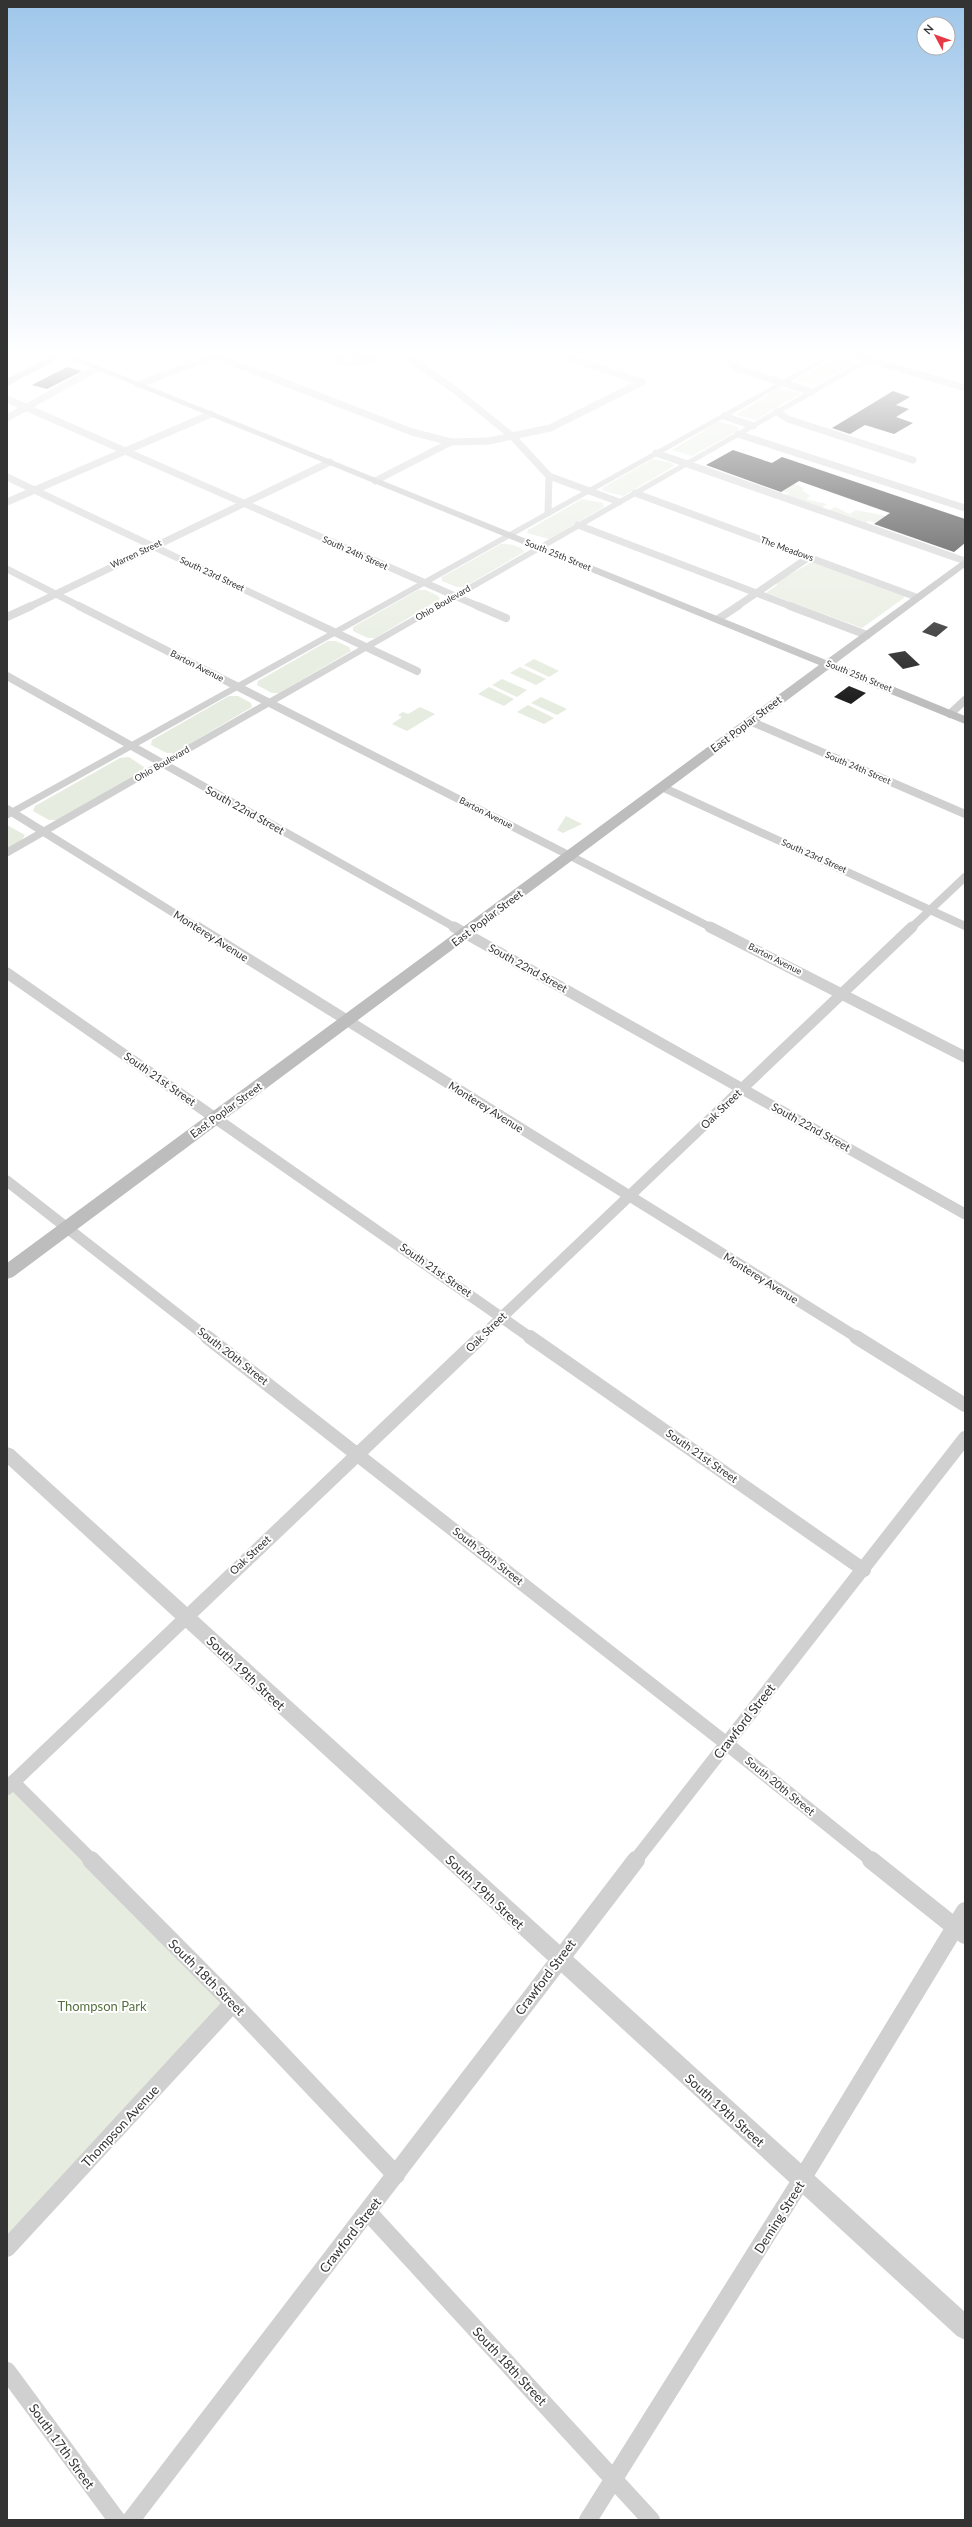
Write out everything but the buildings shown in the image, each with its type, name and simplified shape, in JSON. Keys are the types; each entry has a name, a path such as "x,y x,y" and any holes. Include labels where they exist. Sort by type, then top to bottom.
{"main road":[{"name":"South 25th Street","path":"354,472 965,720"},
{"name":"East Poplar Street","path":"7,1272 348,1021 750,721 829,664 965,561"}],"street":[{"path":"7,502 76,472"},
{"name":"South 24th Street","path":"172,472 506,618"},
{"name":"Warren Street","path":"7,617 54,593 309,472"},
{"path":"375,481 392,472"},
{"path":"545,472 549,476 619,502"},
{"path":"9,812 131,747 334,632 623,472"},
{"name":"Ohio Boulevard","path":"7,853 670,472"},
{"path":"711,472 965,561"},
{"path":"854,472 965,508"},
{"path":"548,513 549,476"},
{"name":"South 23rd Street","path":"7,477 417,671"},
{"name":"The Meadows","path":"635,493 916,597"},
{"path":"578,525 626,545 636,546 867,635"},
{"path":"718,619 809,557"},
{"name":"Barton Avenue","path":"7,569 965,1057"},
{"name":"South 22nd Street","path":"7,676 965,1214"},
{"path":"950,714 965,700"},
{"name":"South 24th Street","path":"750,721 965,814"},
{"name":"South 23rd Street","path":"662,787 965,926"},
{"name":"Monterey Avenue","path":"9,812 965,1405"},
{"name":"Oak Street","path":"10,1785 965,877"},
{"name":"South 21st Street","path":"7,973 502,1316 864,1570"},
{"name":"South 20th Street","path":"7,1181 727,1744 960,1931"},
{"name":"Crawford Street","path":"131,2520 368,2212 558,1960 864,1570 965,1438"},
{"name":"South 19th Street","path":"7,1454 558,1960 802,2179 965,2328"},
{"name":"South 18th Street","path":"10,1785 233,2003 396,2175"},
{"name":"Deming Street","path":"588,2520 960,1931 965,1911"},
{"name":"Thompson Avenue","path":"7,2248 233,2003"},
{"name":"South 18th Street","path":"368,2212 651,2520"},
{"name":"South 17th Street","path":"7,2371 117,2520"}],"green space":[{"path":"630,472 664,472 623,496 604,491 602,488"},
{"path":"794,484 804,488 802,490 811,496 806,499 827,504 820,509 785,496 789,493 783,491"},
{"path":"582,499 603,503 604,507 549,539 527,533 528,530"},
{"path":"835,507 850,514 856,510 886,516 876,523 869,521 864,524 828,511"},
{"path":"501,544 517,546 524,552 464,587 457,587 442,581 442,577"},
{"path":"812,562 904,596 904,598 862,628 766,593 777,585 777,582"},
{"path":"418,590 426,590 438,596 440,599 375,638 368,638 353,631 353,627"},
{"path":"328,641 336,641 349,647 351,651 279,693 272,693 257,685 258,681"},
{"path":"534,659 559,671 549,677 524,665"},
{"path":"520,667 546,679 536,685 510,673"},
{"path":"502,679 527,690 517,697 492,685"},
{"path":"489,687 514,699 504,706 478,694"},
{"path":"229,696 238,696 251,703 252,707 174,753 167,753 151,745 152,740"},
{"path":"541,697 567,709 557,715 531,703"},
{"path":"528,705 554,718 544,724 517,712"},
{"path":"420,707 435,714 407,731 392,724 402,717 398,715 403,712 408,714"},
{"path":"129,757 144,767 142,771 57,820 49,820 33,811 35,806 120,758"},
{"path":"566,816 582,824 563,833 557,830"},
{"path":"7,825 25,835 22,840 7,849"},
{"name":"Thompson Park","path":"13,1782 233,2003 7,2248 7,1788"}]}
